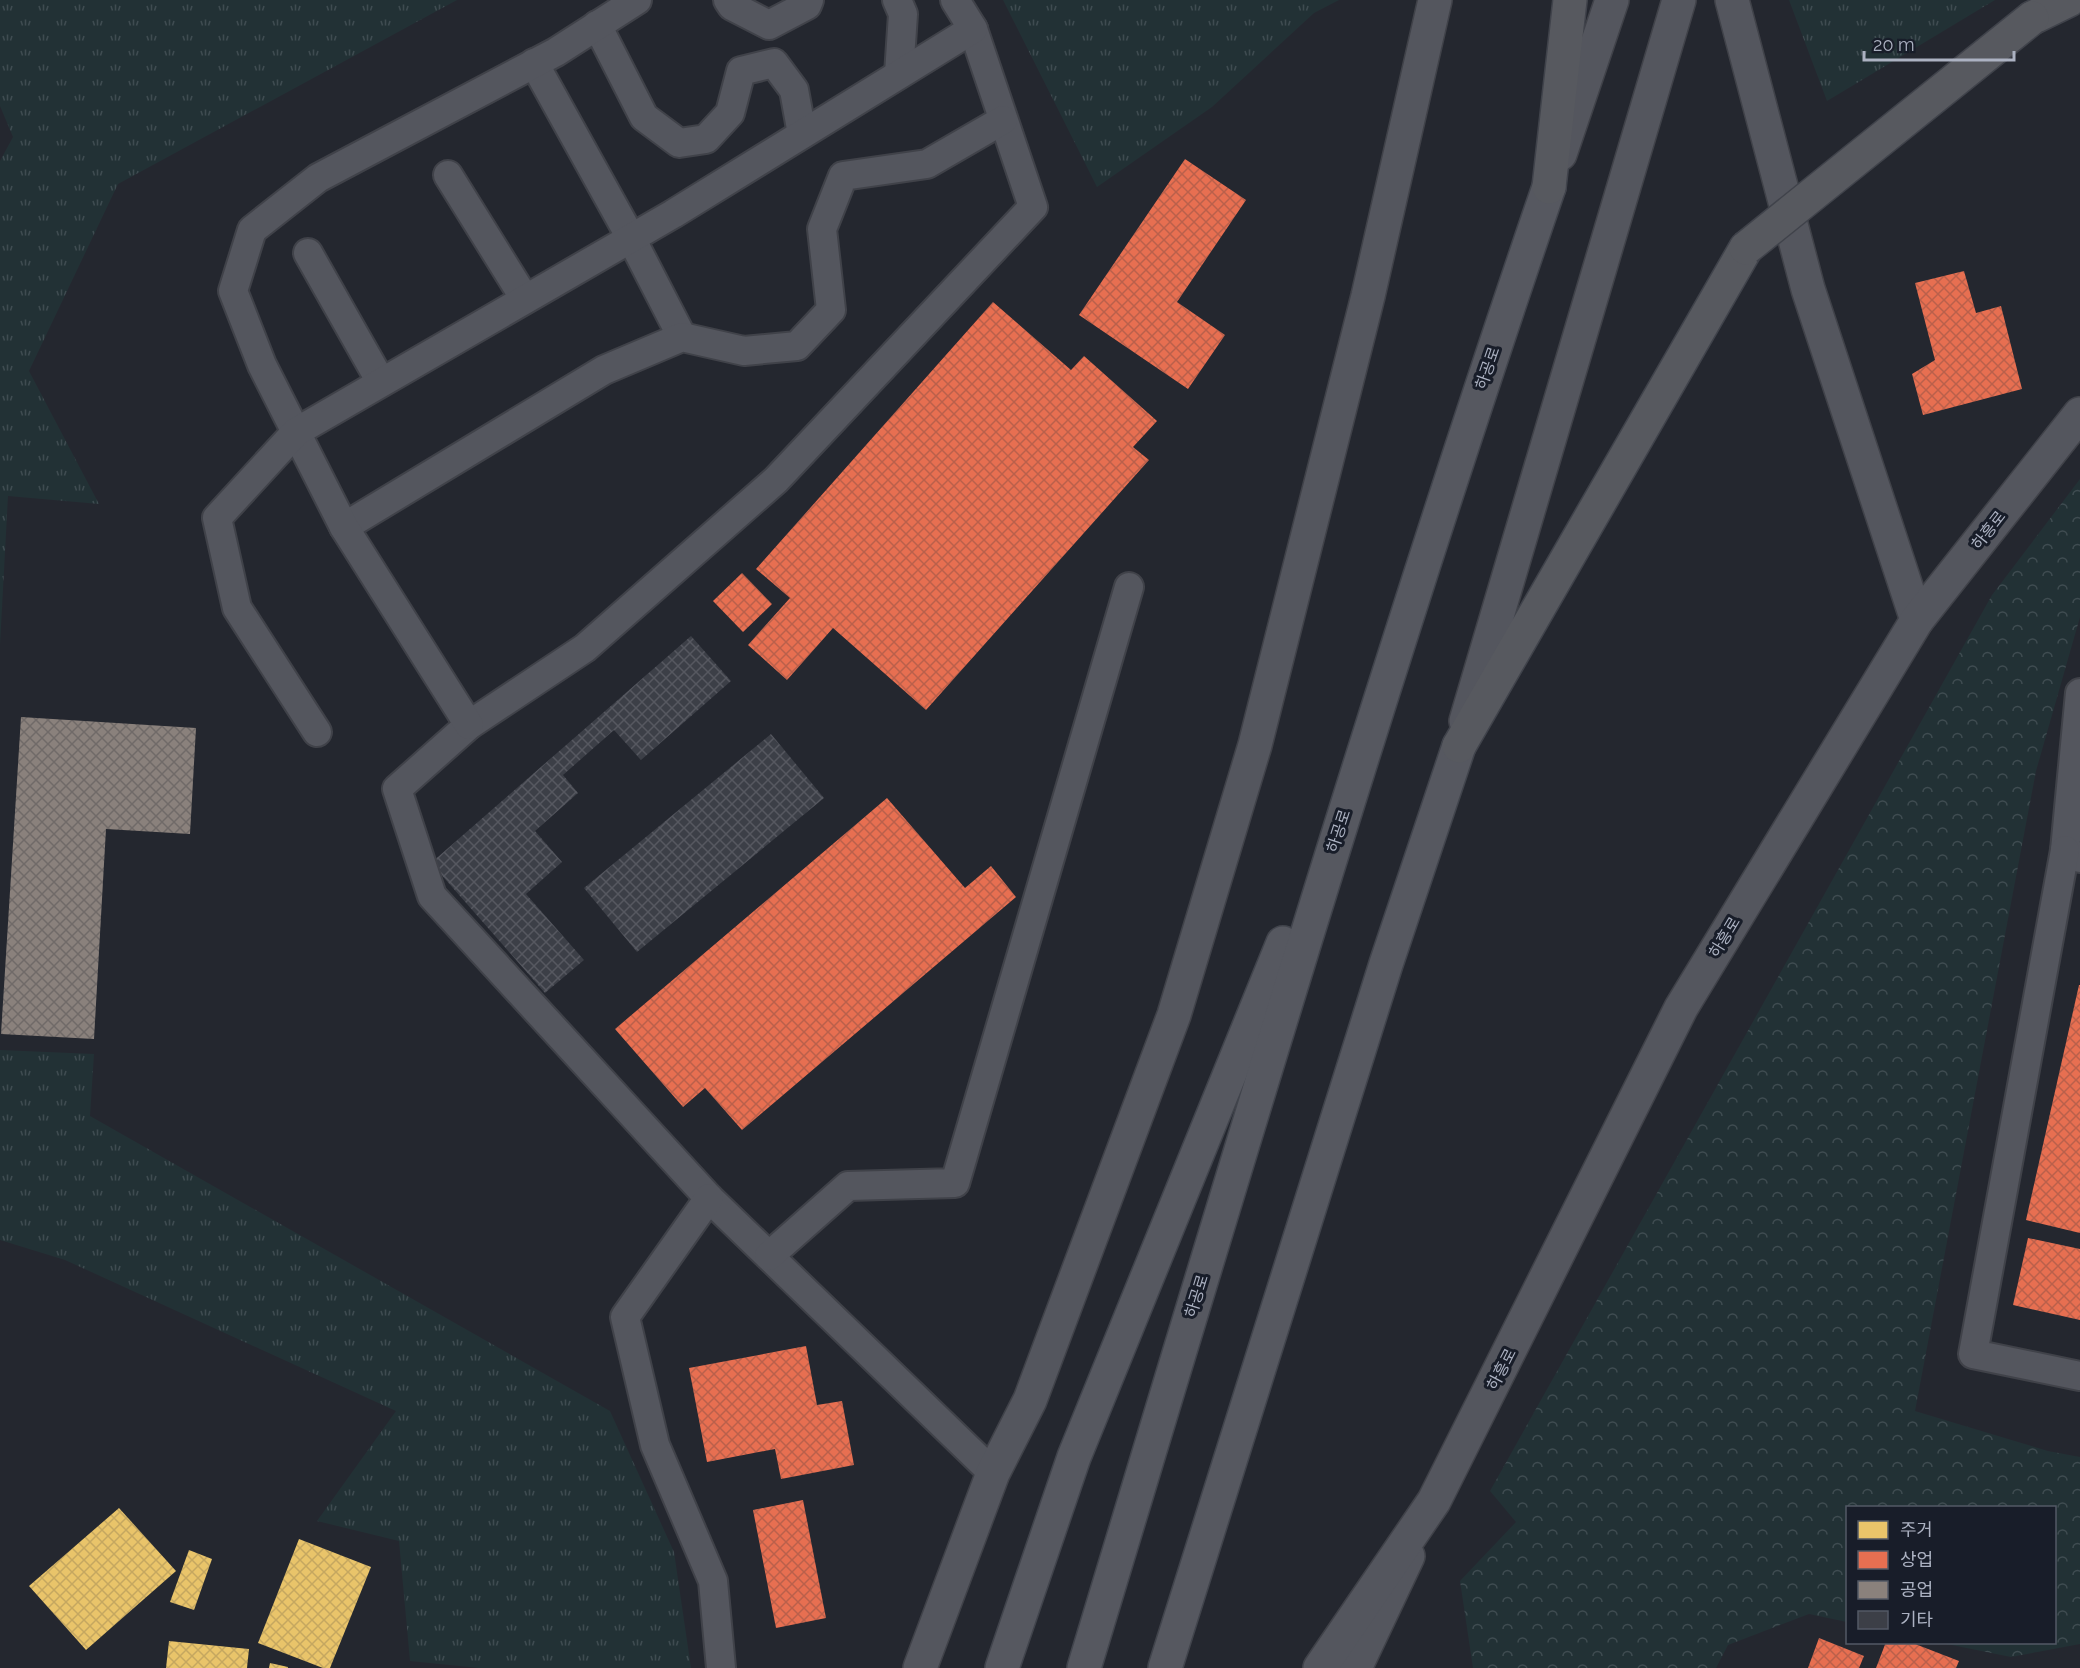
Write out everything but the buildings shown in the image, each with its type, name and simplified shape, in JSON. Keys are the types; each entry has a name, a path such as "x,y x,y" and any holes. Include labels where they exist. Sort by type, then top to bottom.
{"highway":[{"path":"1549,187 1570,0"},
{"path":"1459,746 1746,248 2031,18 2069,0"}],"main road":[{"name":"하공로","path":"1083,1668 1372,725 1468,424 1549,187"},
{"path":"1002,1668 1074,1457 1372,725"},
{"path":"1165,1668 1386,964 1459,746"}],"street":[{"path":"920,1668 993,1473 1030,1400 1174,1015 1256,745 1368,296 1436,0"},
{"name":"하공로","path":"1549,187 1612,0"},
{"path":"1459,746 1679,0"},
{"path":"1732,0 1808,289 1917,620"},
{"name":"하흥로","path":"1434,1501 1681,1008 1917,620 2080,414"},
{"path":"1320,1668 1434,1501"},
{"path":"1355,1668 1434,1501"}],"lane":[{"path":"470,724 344,527 262,365 233,291 252,230 318,178 534,63 637,0"},
{"path":"728,0 732,6 769,25 807,5 809,0"},
{"path":"897,0 903,14 899,74"},
{"path":"955,0 973,29 1033,207 776,480 585,648 470,724 397,789 432,896 709,1198 993,1473"},
{"path":"597,25 644,117 679,143 706,139 730,113 741,71 774,63 794,90 802,134"},
{"path":"317,732 237,608 217,518 296,432 631,238 973,29"},
{"path":"534,63 631,238 682,338"},
{"path":"344,527 604,370 682,338 744,351 797,346 831,310 822,229 843,176 927,164 1003,120"},
{"path":"448,175 525,299"},
{"path":"308,253 381,382"},
{"path":"769,1256 848,1186 955,1183 1129,587"},
{"path":"2080,693 2073,854 1973,1354 2080,1376"},
{"path":"709,1198 625,1317 655,1445 713,1581 721,1668"}],"green space":[{"path":"0,0 457,0 118,184 29,371 99,504 8,496 0,645 0,161 13,137 0,106"},
{"path":"1003,0 1339,0 1314,13 1212,107 1097,187"},
{"path":"1789,0 1995,0 1827,101"},
{"path":"2080,479 2080,617 2036,771 1915,1411 2048,1451 2080,1457 2080,1644 2011,1657 1947,1644 2056,1644 2056,1506 1846,1506 1846,1622 1809,1614 1728,1645 1716,1668 1473,1668 1460,1581 1516,1522 1490,1491 1992,595"},
{"path":"0,1050 94,1054 90,1116 610,1411 674,1552 691,1668 479,1668 410,1661 399,1541 317,1521 396,1411 65,1260 0,1240"}]}
